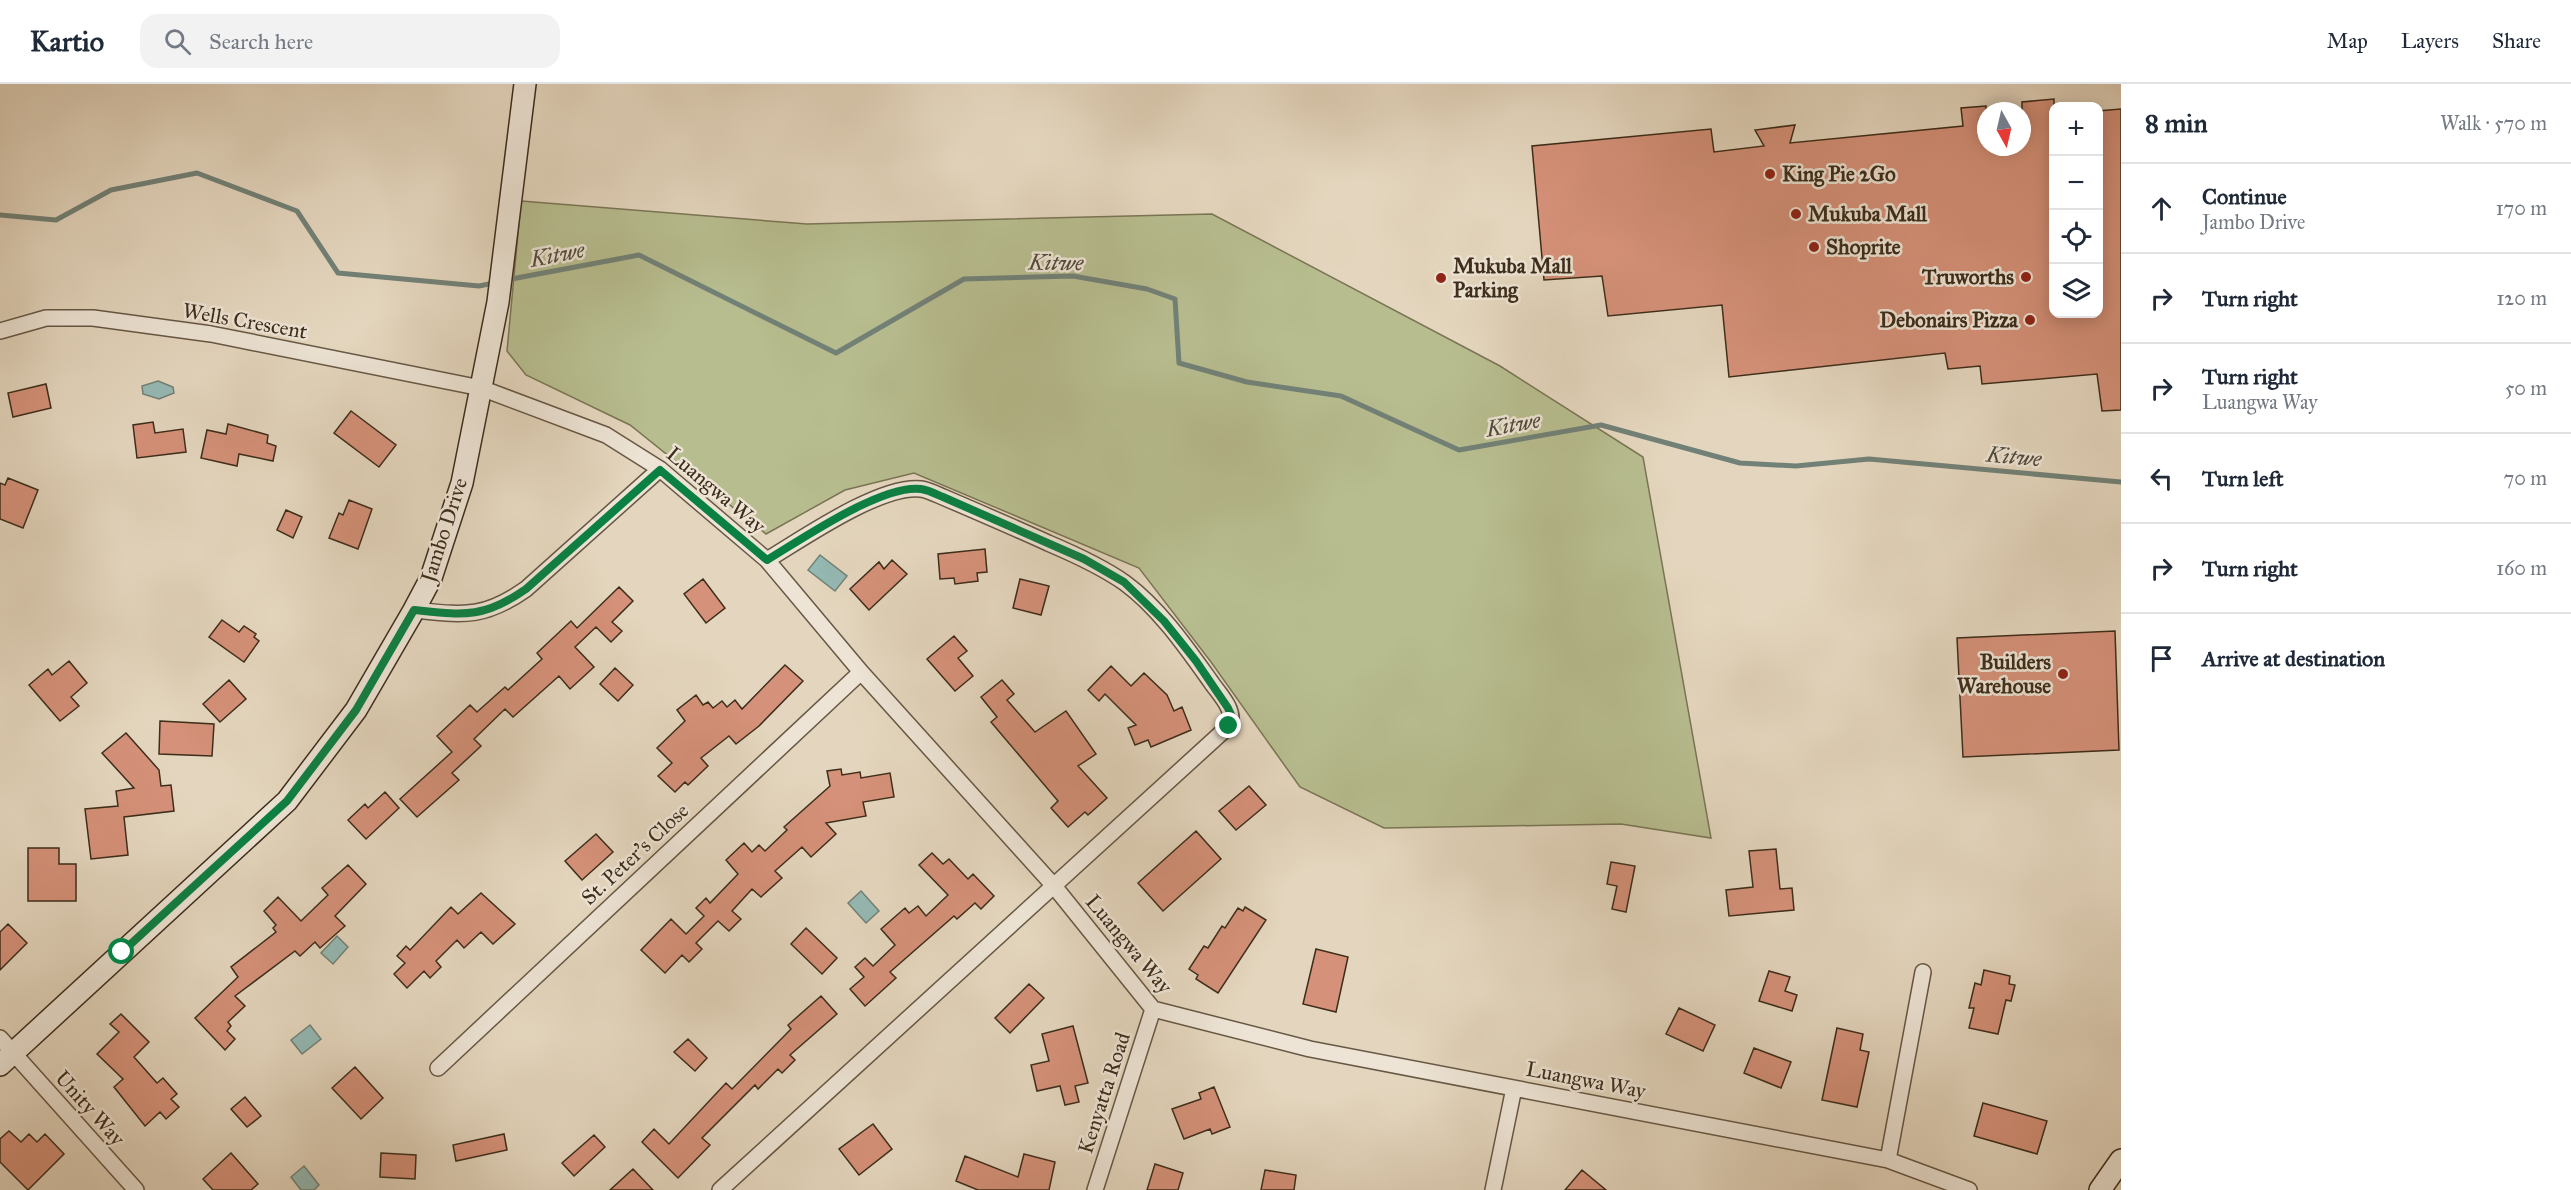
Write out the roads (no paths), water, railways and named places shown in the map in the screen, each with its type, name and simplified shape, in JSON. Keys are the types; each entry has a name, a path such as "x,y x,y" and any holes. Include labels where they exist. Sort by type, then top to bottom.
{"main road":[{"name":"Jambo Drive","path":"5,1052 287,801 356,710 414,610 431,578 462,483 498,302 525,84"},
{"path":"2100,1190 2121,1160"}],"street":[{"name":"Wells Crescent","path":"0,331 46,318 93,318 137,323 211,334 481,388"},
{"name":"Luangwa Way","path":"481,388 606,435 660,470 767,560 861,672 1054,886 1153,1010 1310,1049 1888,1160 1969,1190"},
{"path":"414,610 461,615 480,613 506,602 526,589 660,470"},
{"path":"720,1190 1054,886 1231,721 1228,708 1196,661 1164,621 1124,582 1084,559 921,489 900,490 883,496 817,530 767,560"},
{"name":"St. Peter's Close","path":"438,1068 861,672"},
{"path":"1888,1160 1923,972"},
{"name":"Kenyatta Road","path":"1095,1190 1153,1010"},
{"name":"Unity Way","path":"5,1052 136,1190"},
{"path":"1493,1190 1514,1088"}],"water":[{"path":"158,381 173,387 174,393 159,399 143,394 142,386"},
{"path":"820,555 847,576 835,591 808,570"},
{"path":"861,891 879,911 866,923 848,903"},
{"path":"337,936 348,947 333,964 321,953"},
{"path":"310,1025 321,1039 302,1054 291,1040"},
{"path":"304,1166 319,1185 314,1190 301,1190 291,1177"}],"waterway":[{"name":"Kitwe","path":"0,215 56,220 111,190 197,173 297,211 338,273 479,286 494,283"},
{"name":"Kitwe","path":"506,280 639,255 836,353 964,279 1073,276 1147,289 1175,299 1179,363 1247,382 1341,396 1459,450 1601,425 1740,463 1796,466 1869,459 2121,482"}],"place":[{"name":"King Pie 2Go","path":"1770,174"},
{"name":"Mukuba Mall","path":"1796,214"},
{"name":"Shoprite","path":"1814,247"},
{"name":"Truworths","path":"2026,277"},
{"name":"Mukuba Mall Parking","path":"1441,278"},
{"name":"Debonairs Pizza","path":"2030,320"},
{"name":"Builders Warehouse","path":"2063,674"}]}
